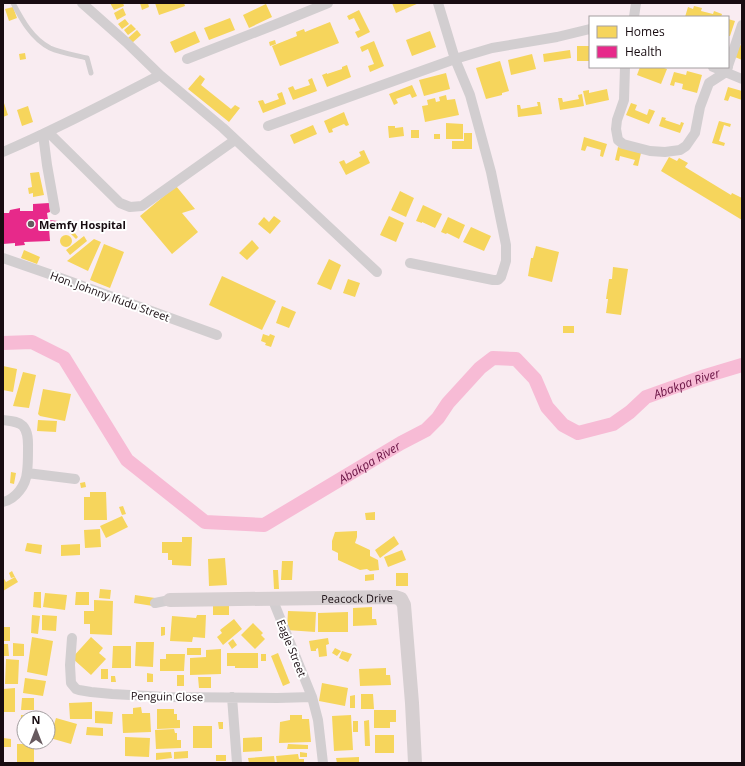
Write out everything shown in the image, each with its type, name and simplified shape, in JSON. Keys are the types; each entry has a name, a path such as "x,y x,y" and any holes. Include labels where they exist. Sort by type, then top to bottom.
{"street":[{"path":"82,3 160,75 235,140 377,272"},
{"path":"188,59 328,3"},
{"path":"410,262 498,280 501,277 506,261 506,245 491,172 470,95 455,59 438,3"},
{"path":"634,16 636,3"},
{"path":"729,62 742,25"},
{"path":"268,126 455,59 492,48 557,37 589,29"},
{"path":"625,68 624,100 617,120 616,129 618,140 623,144 650,151 665,152 680,150 686,146 695,133 700,107 709,83 727,68 742,79"},
{"path":"3,152 102,106 160,75"},
{"path":"46,133 120,203 130,207 142,206 235,140"},
{"path":"46,133 47,166 55,210"},
{"name":"Hon. Johnny Ifudu Street","path":"3,258 217,335"},
{"path":"3,420 15,421 23,426 28,436 28,473 24,484 17,494 3,502"},
{"path":"28,473 75,479"},
{"name":"Peacock Drive","path":"170,600 396,597 401,599 404,605 415,763"},
{"name":"Eagle Street","path":"272,598 312,697 318,720 323,763"},
{"path":"155,602 170,600"},
{"name":"Penguin Close","path":"72,638 70,676 71,683 76,689 112,694 166,697 312,697"},
{"path":"232,697 238,763"}],"lane":[{"path":"13,3 22,19 38,41 51,48 87,58 91,73"}],"building: Homes":[{"path":"110,3 123,3 124,6 114,10"},
{"path":"140,3 148,3 149,7 142,10"},
{"path":"155,3 184,3 185,6 159,15"},
{"path":"392,3 419,3 396,13"},
{"path":"266,4 272,17 249,28 243,15"},
{"path":"694,6 702,8 701,11 713,14 714,11 722,14 721,16 685,16 688,7 693,9"},
{"path":"13,7 17,18 9,21 5,9"},
{"path":"123,8 126,15 117,20 114,13"},
{"path":"359,10 370,32 358,38 355,32 360,30 354,18 349,20 347,16"},
{"path":"230,18 235,30 209,40 204,28"},
{"path":"125,19 129,24 122,29 118,24"},
{"path":"729,19 735,21 729,36"},
{"path":"330,22 339,43 280,66 272,46 297,36 296,32 304,29 305,32"},
{"path":"131,24 136,29 128,35 124,30"},
{"path":"137,30 141,35 132,43 128,38"},
{"path":"195,31 200,42 175,53 170,42"},
{"path":"430,31 436,47 412,56 406,40"},
{"path":"275,40 276,44 270,46 269,42"},
{"path":"374,41 384,66 370,72 368,66 374,64 368,49 362,52 360,47"},
{"path":"740,45 742,46 742,60 735,57"},
{"path":"577,46 589,46 589,61 577,61"},
{"path":"570,50 571,58 544,62 543,54"},
{"path":"25,53 26,59 20,60 19,54"},
{"path":"532,54 536,69 511,75 508,60"},
{"path":"500,61 509,91 502,93 502,95 486,99 476,68"},
{"path":"347,65 351,77 327,87 322,75 342,69 342,67"},
{"path":"640,68 667,69 661,84 637,75"},
{"path":"687,71 702,75 697,93 682,89 683,84 675,82 674,86 670,85 674,72 686,75"},
{"path":"446,73 450,89 424,96 419,80"},
{"path":"200,75 205,79 201,85 231,109 235,105 240,108 229,122 188,89"},
{"path":"312,78 317,91 293,100 288,88 293,86 295,90 310,85 308,80"},
{"path":"412,85 417,96 412,98 410,94 396,99 398,103 394,105 389,94"},
{"path":"728,87 742,91 742,100 730,96 728,101 724,100"},
{"path":"607,89 609,100 586,105 583,91 589,90 589,93"},
{"path":"282,92 286,104 263,113 258,101 263,100 265,104 279,99 277,94"},
{"path":"582,94 584,106 560,110 558,98 562,98 563,102 579,99 578,95"},
{"path":"446,95 447,100 455,99 459,115 425,122 422,106 428,105 427,100 435,98 436,102 440,101 439,97"},
{"path":"3,100 8,115 3,117"},
{"path":"537,102 540,102 542,114 518,117 517,105 520,105 521,109 538,106"},
{"path":"631,103 637,105 635,110 647,115 649,109 655,111 649,124 626,115"},
{"path":"28,106 33,122 22,126 17,110"},
{"path":"344,112 349,125 346,126 344,124 332,129 333,132 329,133 324,121"},
{"path":"662,117 666,118 665,120 680,125 681,122 684,123 680,133 659,126"},
{"path":"719,121 731,124 730,127 724,125 719,141 725,143 724,146 712,143"},
{"path":"446,123 463,124 463,139 446,139"},
{"path":"313,125 317,134 294,144 290,135"},
{"path":"388,126 395,126 395,128 403,127 404,136 389,138"},
{"path":"411,130 419,130 419,138 411,138"},
{"path":"464,133 472,133 472,149 452,149 452,141 464,141"},
{"path":"434,134 440,134 440,139 434,139"},
{"path":"584,137 607,144 603,157 600,156 601,150 587,146 585,151 581,150"},
{"path":"618,147 641,153 638,166 633,165 635,160 620,156 619,161 615,160"},
{"path":"364,150 370,163 346,175 339,162 344,160 346,164 361,156 359,152"},
{"path":"669,157 677,161 679,158 688,163 685,167 731,195 732,193 742,198 742,220 661,171"},
{"path":"39,172 44,195 33,197 33,193 29,194 28,188 32,187 30,173"},
{"path":"176,186 195,209 182,213 198,232 172,254 140,216"},
{"path":"400,191 414,198 406,217 391,210"},
{"path":"423,205 442,214 435,228 416,221"},
{"path":"274,216 281,221 270,234 258,224 264,217 269,222"},
{"path":"389,216 404,223 396,242 380,235"},
{"path":"448,217 465,225 459,239 447,233 441,232"},
{"path":"471,227 491,236 484,251 463,242"},
{"path":"74,232 78,237 76,239 70,233"},
{"path":"66,235 70,237 72,241 70,245 66,247 62,245 60,241 62,237"},
{"path":"84,236 87,241 70,255 66,250"},
{"path":"94,239 101,242 88,271 67,261"},
{"path":"252,240 259,248 247,260 239,253"},
{"path":"104,244 124,252 110,288 90,280"},
{"path":"536,246 559,252 552,282 528,276 531,258 533,258"},
{"path":"24,250 40,257 37,264 21,258"},
{"path":"329,259 341,265 331,290 317,284"},
{"path":"613,267 628,269 621,315 606,313 608,299 606,299 609,279 612,279"},
{"path":"222,276 276,301 262,330 209,305"},
{"path":"348,279 360,283 355,297 343,293"},
{"path":"282,306 296,312 289,328 276,323"},
{"path":"563,326 574,326 574,333 563,333"},
{"path":"263,334 275,336 271,347 265,345 266,343 261,341"},
{"path":"3,366 17,369 13,392 3,390"},
{"path":"23,372 36,375 29,408 13,406"},
{"path":"43,389 71,394 65,421 40,416 38,414"},
{"path":"38,420 57,421 56,432 37,431"},
{"path":"11,472 16,473 14,484 10,483"},
{"path":"85,482 86,487 81,488 80,483"},
{"path":"90,492 106,492 107,520 84,520 84,497 90,497"},
{"path":"123,506 126,514 122,515 119,507"},
{"path":"375,512 375,520 366,520 365,513"},
{"path":"122,516 128,527 106,538 100,526"},
{"path":"100,529 101,547 85,548 84,530"},
{"path":"357,531 355,543 370,550 370,556 378,560 379,570 360,570 338,560 338,553 332,550 332,541 335,532"},
{"path":"394,536 399,544 380,558 375,550"},
{"path":"182,537 192,537 191,566 172,565 172,560 168,560 168,553 162,553 162,542 182,542"},
{"path":"27,543 42,545 41,554 25,551"},
{"path":"80,544 80,555 61,556 61,545"},
{"path":"402,550 406,560 388,567 384,557"},
{"path":"225,558 227,585 209,586 208,559"},
{"path":"282,561 293,561 292,580 281,580"},
{"path":"273,570 278,570 279,589 274,589"},
{"path":"12,571 15,577 11,578 9,573"},
{"path":"396,573 408,573 408,586 396,586"},
{"path":"374,574 374,580 365,581 365,575"},
{"path":"3,577 6,582 15,577 18,582 3,591"},
{"path":"100,589 111,590 110,599 99,598"},
{"path":"34,592 41,592 41,608 33,607"},
{"path":"76,592 89,592 89,605 75,605"},
{"path":"45,593 67,595 65,610 43,607"},
{"path":"135,595 155,598 153,606 134,603"},
{"path":"94,600 113,601 112,635 90,634 90,624 84,624 84,611 94,611"},
{"path":"213,606 229,606 229,615 213,615"},
{"path":"372,607 372,619 376,619 377,625 353,626 353,608"},
{"path":"288,611 316,612 315,632 287,630"},
{"path":"348,612 348,632 318,632 318,613"},
{"path":"32,615 40,616 38,634 31,633"},
{"path":"42,615 57,616 56,631 42,630"},
{"path":"197,615 206,615 205,638 193,637 192,642 170,641 172,616 196,618"},
{"path":"234,619 242,629 223,645 217,637 222,633 220,630"},
{"path":"253,623 263,633 261,635 265,639 255,649 241,635"},
{"path":"3,627 10,627 10,641 3,641"},
{"path":"161,627 165,627 165,635 161,636"},
{"path":"32,637 53,641 47,676 27,672"},
{"path":"91,637 103,648 99,653 106,659 91,675 72,658"},
{"path":"328,638 329,644 326,645 327,656 319,657 318,648 316,651 311,651 309,641"},
{"path":"233,639 237,645 232,649 228,643"},
{"path":"136,642 154,642 153,667 135,666"},
{"path":"13,643 24,644 24,656 13,656"},
{"path":"3,644 8,644 9,656 3,656"},
{"path":"113,646 131,646 131,668 112,668"},
{"path":"187,648 201,648 201,655 187,655"},
{"path":"335,648 341,651 337,656 332,653"},
{"path":"221,649 221,674 190,675 190,658 206,657 206,650"},
{"path":"342,651 352,654 348,662 339,658"},
{"path":"227,653 258,653 258,668 235,668 235,666 227,666"},
{"path":"278,653 290,683 283,686 271,656"},
{"path":"166,654 185,654 184,671 160,671 160,659 166,659"},
{"path":"261,654 266,654 266,661 261,661"},
{"path":"6,659 19,660 18,684 5,684"},
{"path":"386,668 386,675 390,675 391,685 360,686 359,669"},
{"path":"101,669 108,669 108,679 101,679"},
{"path":"147,673 153,674 153,682 147,682"},
{"path":"177,675 184,675 184,686 177,686"},
{"path":"111,676 115,676 116,682 111,682"},
{"path":"198,677 211,677 211,688 199,688"},
{"path":"25,678 46,681 43,696 23,693"},
{"path":"322,683 348,688 345,706 319,701"},
{"path":"15,688 15,712 3,712 3,689"},
{"path":"361,694 373,694 374,709 361,709"},
{"path":"355,695 355,708 350,708 350,696"},
{"path":"22,698 34,698 34,710 21,710"},
{"path":"92,702 92,719 70,719 69,703"},
{"path":"141,707 142,713 150,713 151,732 123,733 122,714 133,714 133,708"},
{"path":"157,709 174,709 174,714 177,714 177,720 180,720 180,728 157,729"},
{"path":"374,710 396,710 396,722 390,722 390,728 374,728"},
{"path":"95,711 113,712 112,724 95,723"},
{"path":"290,715 302,715 302,719 309,719 311,742 279,743 280,722 290,720"},
{"path":"351,715 353,750 334,751 332,716"},
{"path":"56,718 77,724 71,744 56,740"},
{"path":"369,720 370,746 365,746 364,721"},
{"path":"353,721 358,721 358,732 353,732"},
{"path":"218,722 223,722 223,729 219,729"},
{"path":"193,726 212,726 212,748 193,748"},
{"path":"87,727 103,728 103,736 86,735"},
{"path":"174,729 175,733 177,733 177,740 181,740 181,748 156,749 155,730"},
{"path":"375,735 394,735 394,753 375,753"},
{"path":"125,737 150,738 149,757 125,756"},
{"path":"262,737 262,751 243,752 243,738"},
{"path":"3,738 11,739 11,747 3,747"},
{"path":"288,744 308,745 308,749 287,749"},
{"path":"17,750 34,750 34,763 17,763"},
{"path":"188,751 188,758 174,759 174,752"},
{"path":"171,752 172,758 156,760 156,753"},
{"path":"300,752 307,753 307,757 300,757"},
{"path":"298,754 299,759 304,759 304,763 277,763 276,756"},
{"path":"216,755 226,755 226,761 216,761"},
{"path":"274,756 275,763 249,763 248,758"},
{"path":"359,757 359,763 337,763 336,758"}],"building: Health":[{"name":"Memfy Hospital","path":"49,203 50,212 47,213 48,220 58,221 59,227 49,228 50,241 24,242 25,245 15,246 15,243 3,244 3,213 9,213 10,210 20,208 20,211 33,211 33,204"}],"waterway":[{"name":"Abakpa River","path":"3,343 32,342 64,358 127,460 205,522 264,525 401,443 426,430 480,368 493,358 516,359 535,379 547,407 563,425 578,433 613,424 630,412 646,397 702,377 742,365"}],"place":[{"name":"Memfy Hospital","path":"31,224"}]}
